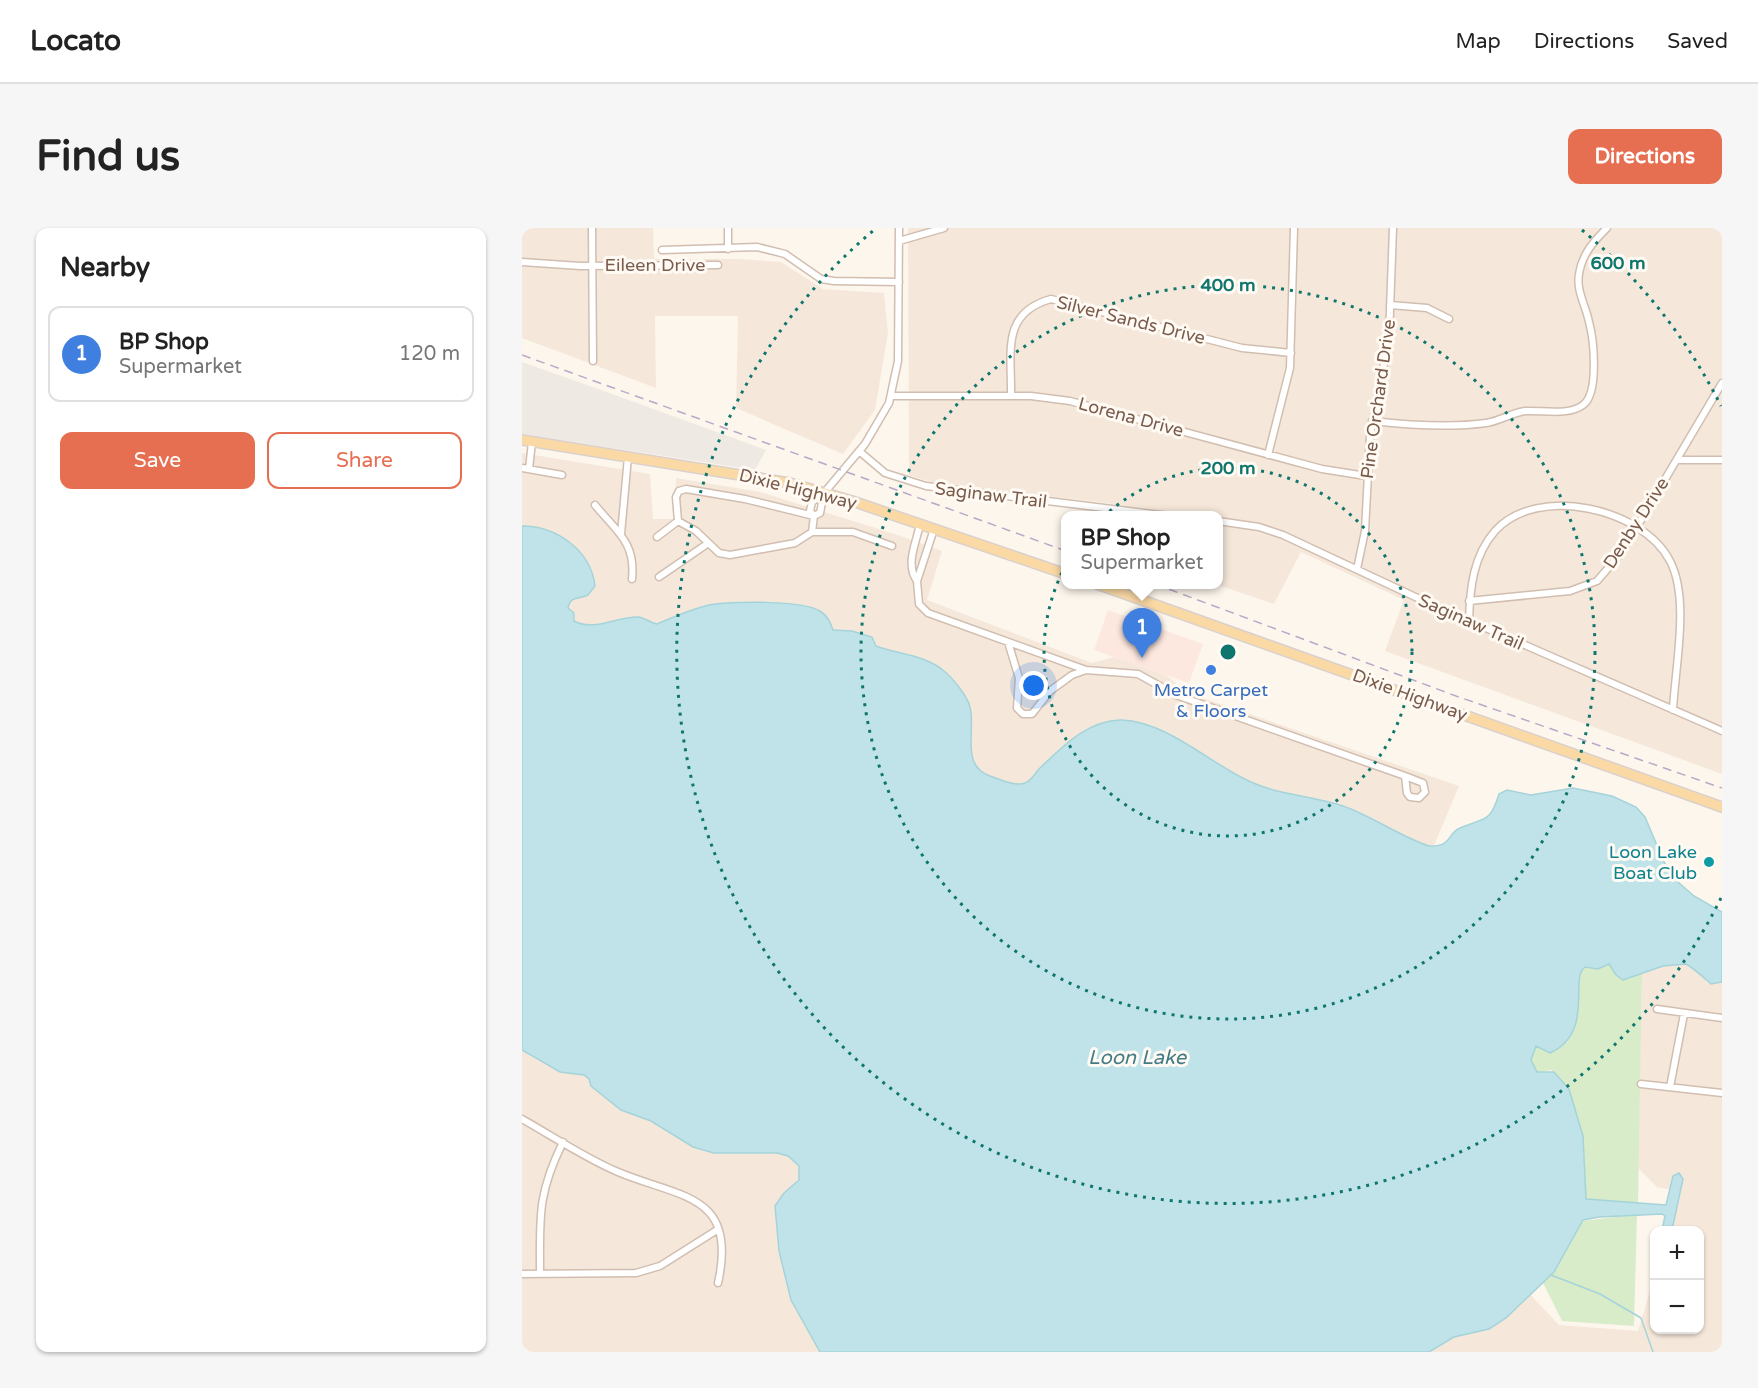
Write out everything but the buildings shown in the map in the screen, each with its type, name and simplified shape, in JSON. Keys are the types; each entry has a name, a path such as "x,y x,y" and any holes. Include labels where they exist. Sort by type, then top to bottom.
{"main road":[{"name":"Dixie Highway","path":"527,441 750,475 824,493 1061,573"},
{"name":"Dixie Highway","path":"1108,589 1722,807"}],"street":[{"path":"592,228 593,362"},
{"path":"728,228 728,249"},
{"path":"812,532 814,516 810,511 812,502 824,493 877,428 891,396 898,361 899,228"},
{"path":"899,241 944,228"},
{"path":"1268,455 1286,390 1291,354 1294,228"},
{"name":"Pine Orchard Drive","path":"1357,569 1364,546 1366,476 1372,421 1389,338 1393,228"},
{"path":"1372,421 1395,424 1482,424 1524,411 1568,411 1583,406 1593,391 1592,335 1581,297 1579,275 1582,260 1606,228"},
{"path":"662,250 757,247 785,255 821,279 899,282"},
{"name":"Eileen Drive","path":"522,262 592,265 718,265"},
{"name":"Silver Sands Drive","path":"1011,396 1012,332 1017,320 1031,307 1051,299 1242,348 1291,354"},
{"path":"1390,305 1427,308 1449,319"},
{"name":"Denby Drive","path":"1469,601 1586,587 1608,570 1637,527 1722,383"},
{"name":"Lorena Drive","path":"891,396 1011,396 1070,401 1322,469 1366,476"},
{"path":"527,441 525,468 562,475"},
{"name":"Saginaw Trail","path":"859,451 885,473 926,486 1128,511"},
{"path":"621,534 628,456"},
{"path":"1677,460 1722,460"},
{"path":"678,521 676,496 682,489 746,500 814,516 820,513 824,493"},
{"path":"595,505 621,534 633,555 632,579"},
{"path":"1469,620 1471,585 1485,545 1496,530 1517,515 1530,509 1577,507 1618,517 1637,527 1657,543 1670,560 1678,581 1673,710"},
{"path":"657,537 678,521"},
{"path":"678,521 696,531 719,553 740,555 769,546 795,543 812,532 853,532 892,546"},
{"name":"Saginaw Trail","path":"1223,522 1272,531 1722,731"},
{"path":"917,581 912,574 911,563 920,524"},
{"path":"934,529 917,581 919,603 928,613 1086,670 1137,674 1176,695 1405,776"},
{"path":"659,577 707,544"},
{"path":"1008,642 1019,678 1017,708 1023,714 1032,714 1050,691 1072,675 1086,670"},
{"path":"1658,1009 1722,1018"},
{"path":"1670,1087 1684,1014"},
{"path":"1641,1084 1722,1093"},
{"path":"522,1119 621,1173 687,1195 709,1212 717,1230 723,1261 718,1283"},
{"path":"540,1274 540,1202 548,1174 563,1142"},
{"path":"522,1274 636,1273 660,1266 717,1230"}],"shaded area":[{"path":"522,228 653,228 654,259 739,259 781,262 823,289 884,293 888,333 875,410 843,454 736,408 738,316 655,316 656,388 522,338"},
{"path":"908,228 1722,228 1722,774 1385,651 1404,600 1301,552 1274,604 1223,587 1223,511 1122,511 1123,505 931,482 909,475"},
{"path":"522,362 766,450 755,470 522,434"},
{"path":"522,453 650,474 653,519 674,519 676,478 760,492 901,536 942,551 927,600 1092,663 1114,657 1166,675 1188,693 1459,786 1422,874 905,809 583,652 522,582"},
{"path":"1108,610 1203,644 1189,683 1094,650"},
{"path":"522,930 828,1040 950,1352 522,1352"},
{"path":"1686,964 1703,975 1707,982 1716,984 1722,982 1722,1352 1323,1352 1489,1251 1559,1325 1638,1331 1650,1291 1650,1334 1704,1334 1704,1226 1669,1226 1676,1191 1657,1187 1638,1168 1642,973 1663,966"}],"green space":[{"path":"1609,964 1616,976 1628,979 1642,973 1638,1203 1586,1199 1583,1143 1572,1099 1559,1077 1551,1070 1537,1073 1531,1060 1536,1046 1550,1053 1567,1042 1575,1029 1581,970 1585,967 1598,969"},
{"path":"1637,1214 1634,1326 1562,1321 1543,1283 1557,1268 1583,1221"}],"water":[{"name":"Loon Lake","path":"522,526 535,527 559,535 570,542 587,561 595,586 588,595 573,599 568,608 574,613 574,621 582,624 590,625 639,617 657,624 709,605 749,602 783,603 811,607 820,611 828,619 833,630 852,631 872,637 876,646 929,661 955,682 969,703 971,746 975,764 990,776 1008,782 1021,784 1027,782 1056,753 1086,730 1098,724 1122,720 1139,722 1156,728 1251,782 1273,790 1343,806 1429,846 1442,844 1456,830 1486,818 1493,810 1499,794 1507,790 1531,795 1573,788 1612,796 1636,807 1645,817 1664,862 1679,883 1694,896 1722,912 1722,982 1711,984 1686,964 1663,966 1623,980 1616,975 1609,964 1598,969 1585,967 1579,982 1577,1020 1572,1033 1564,1044 1550,1053 1536,1046 1531,1060 1537,1072 1554,1072 1569,1089 1583,1136 1586,1199 1666,1205 1673,1176 1679,1173 1683,1179 1673,1226 1663,1226 1665,1216 1662,1214 1583,1220 1554,1272 1506,1318 1489,1329 1454,1337 1429,1352 820,1352 791,1300 779,1251 775,1206 784,1193 799,1180 799,1166 788,1156 777,1153 714,1153 693,1147 651,1121 621,1110 591,1086 589,1079 584,1075 560,1072 522,1050"}],"waterway":[{"path":"1551,1275 1600,1294 1641,1318 1653,1352"}],"railway":[{"path":"522,355 1061,549"},
{"path":"1168,589 1456,696 1722,788"}],"place":[{"name":"BP Shop","path":"1142,658"},
{"name":"Metro Carpet & Floors","path":"1211,670"},
{"name":"Loon Lake Boat Club","path":"1709,862"}]}
